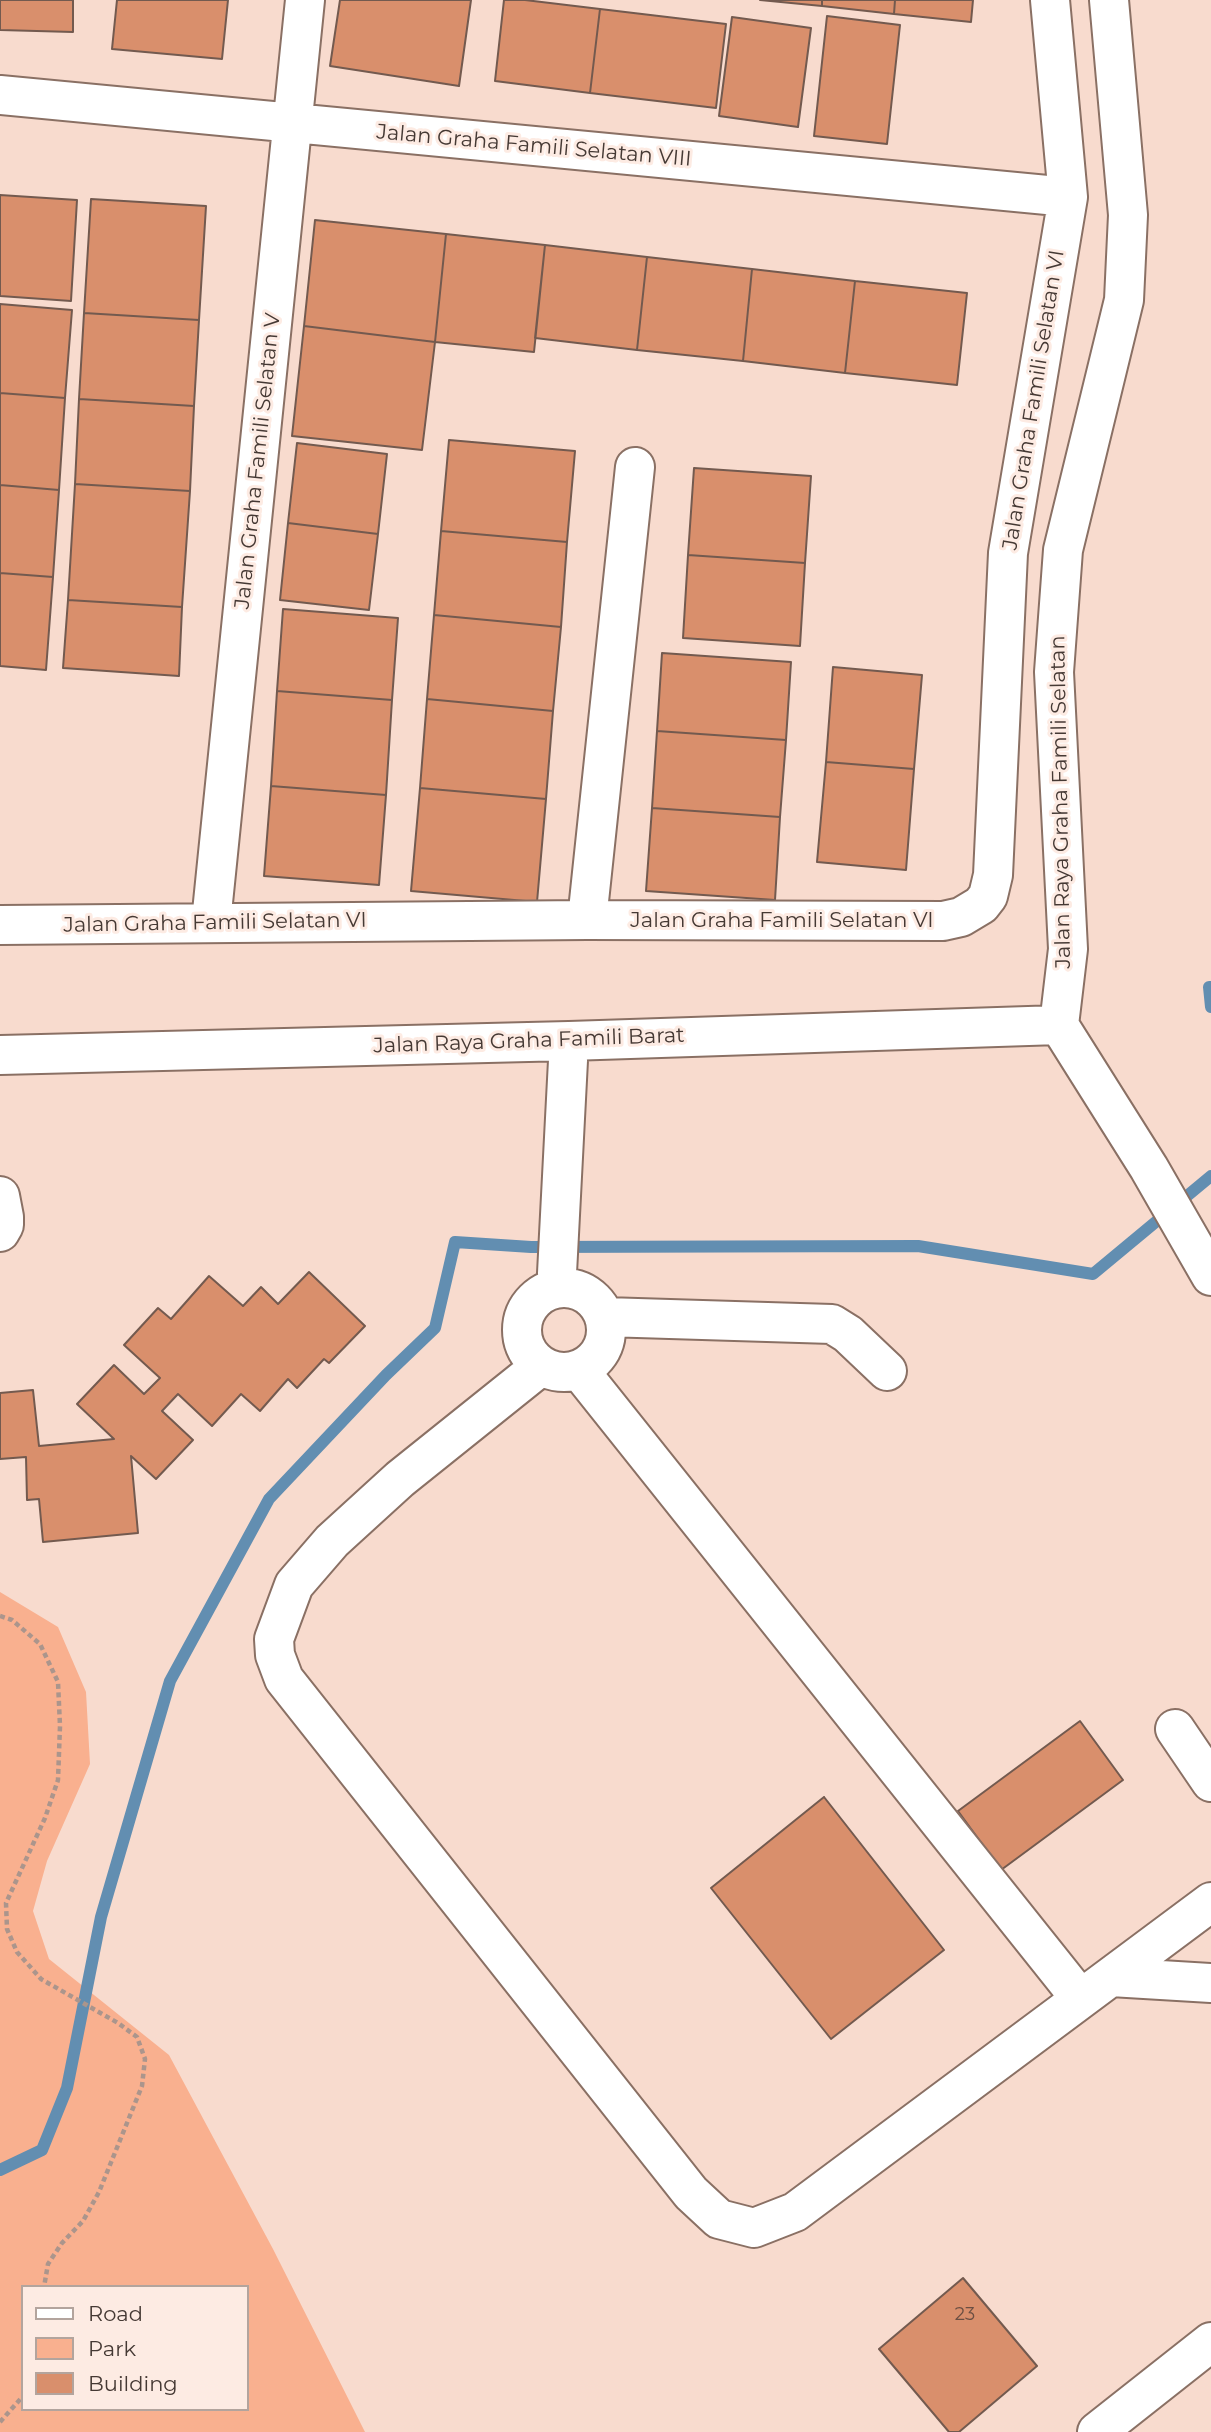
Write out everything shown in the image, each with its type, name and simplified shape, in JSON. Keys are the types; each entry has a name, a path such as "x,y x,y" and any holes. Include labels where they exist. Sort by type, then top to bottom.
{"street":[{"name":"Jalan Graha Famili Selatan V","path":"211,922 305,0"},
{"name":"Jalan Graha Famili Selatan VI","path":"0,925 587,920 943,921 961,917 981,905 988,896 993,874 1008,553 1068,197 1050,0"},
{"name":"Jalan Raya Graha Famili Selatan","path":"1059,1025 1068,949 1055,672 1063,550 1124,300 1128,215 1109,0"},
{"name":"Jalan Graha Famili Selatan VIII","path":"0,95 1068,197"},
{"path":"587,920 635,467"},
{"name":"Jalan Raya Graha Famili Barat","path":"0,1055 569,1041 1059,1025"},
{"path":"1059,1025 1149,1168 1207,1267"},
{"path":"558,1280 569,1041"},
{"path":"0,1196 4,1217 4,1226 0,1232"},
{"path":"558,1280 594,1300 605,1317 606,1338 597,1357 579,1370 560,1373 541,1366 527,1351 520,1331 525,1311 538,1295 558,1280"},
{"path":"605,1317 832,1324 848,1334 887,1371"},
{"path":"541,1366 400,1479 332,1541 294,1585 274,1639 275,1655 284,1679 691,2193 719,2219 754,2228 795,2212 1211,1902"},
{"path":"579,1370 1096,1987"},
{"path":"1175,1729 1211,1782"},
{"path":"1096,1987 1211,1983"},
{"path":"1097,2432 1211,2342"}],"path":[{"path":"0,1616 12,1620 40,1644 58,1682 58,1780 46,1818 6,1903 7,1929 17,1952 41,1979 118,2023 137,2037 145,2059 142,2086 99,2192 83,2221 62,2243 48,2264 44,2285"},
{"path":"0,2422 21,2398"}],"green space":[{"path":"0,1592 58,1627 86,1692 90,1764 47,1861 33,1911 49,1959 169,2055 273,2249 365,2432 0,2432"}],"building":[{"path":"0,0 73,0 73,32 0,30"},
{"path":"117,0 228,0 222,59 112,49"},
{"path":"340,0 471,0 459,86 330,66"},
{"path":"504,0 600,9 590,93 495,81"},
{"path":"760,0 822,0 822,6"},
{"path":"822,0 895,0 894,14 822,6"},
{"path":"895,0 973,0 971,22 894,14"},
{"path":"600,9 726,24 716,108 590,93"},
{"path":"827,16 900,25 887,144 814,136"},
{"path":"732,17 811,28 798,127 719,116"},
{"path":"0,195 77,200 71,301 0,296"},
{"path":"91,199 206,206 199,320 84,313"},
{"path":"315,220 446,234 435,342 304,326"},
{"path":"446,234 545,245 534,352 435,342"},
{"path":"545,245 647,257 637,350 535,338"},
{"path":"647,257 752,269 743,361 637,350"},
{"path":"752,269 855,281 845,373 743,361"},
{"path":"855,281 967,293 957,385 845,373"},
{"path":"0,304 72,310 65,398 0,393"},
{"path":"84,313 199,320 194,406 79,399"},
{"path":"304,326 435,342 422,450 292,436"},
{"path":"0,393 65,398 59,490 0,485"},
{"path":"79,399 194,406 190,491 75,484"},
{"path":"449,440 575,451 567,542 441,531"},
{"path":"297,443 387,454 378,534 288,523"},
{"path":"694,468 811,476 805,563 688,555"},
{"path":"75,484 190,491 182,607 68,600"},
{"path":"0,485 59,490 53,577 0,573"},
{"path":"288,523 378,534 369,610 280,600"},
{"path":"441,531 567,542 561,627 434,615"},
{"path":"688,555 805,563 800,646 683,638"},
{"path":"0,573 53,577 46,670 0,666"},
{"path":"68,600 182,607 179,676 63,668"},
{"path":"283,609 398,618 392,700 277,691"},
{"path":"434,615 561,627 553,711 427,699"},
{"path":"662,653 791,662 786,740 657,731"},
{"path":"833,667 922,675 914,769 826,762"},
{"path":"277,691 392,700 386,795 271,786"},
{"path":"427,699 553,711 546,799 420,788"},
{"path":"657,731 786,740 780,817 652,808"},
{"path":"826,762 914,769 906,870 817,862"},
{"path":"271,786 386,795 379,885 264,876"},
{"path":"420,788 546,799 537,902 411,891"},
{"path":"652,808 780,817 775,900 646,891"},
{"path":"309,1272 365,1326 329,1363 324,1359 297,1388 288,1379 260,1411 241,1394 212,1426 178,1394 162,1411 193,1440 156,1479 131,1456 138,1533 43,1542 39,1499 27,1500 26,1457 0,1459 0,1393 33,1390 39,1446 114,1439 77,1404 114,1365 144,1394 160,1378 124,1345 158,1308 171,1319 209,1276 243,1306 261,1287 278,1304"},
{"path":"1080,1721 1123,1780 1001,1870 958,1811"},
{"path":"824,1797 944,1950 831,2039 711,1888"},
{"path":"963,2278 1037,2366 959,2432 949,2432 879,2349"}],"waterway":[{"path":"1211,987 1211,1007"},
{"path":"0,2170 42,2150 67,2088 101,1917 170,1681 269,1499 386,1375 435,1328 455,1242 531,1247 918,1246 1093,1274 1211,1176"}]}
